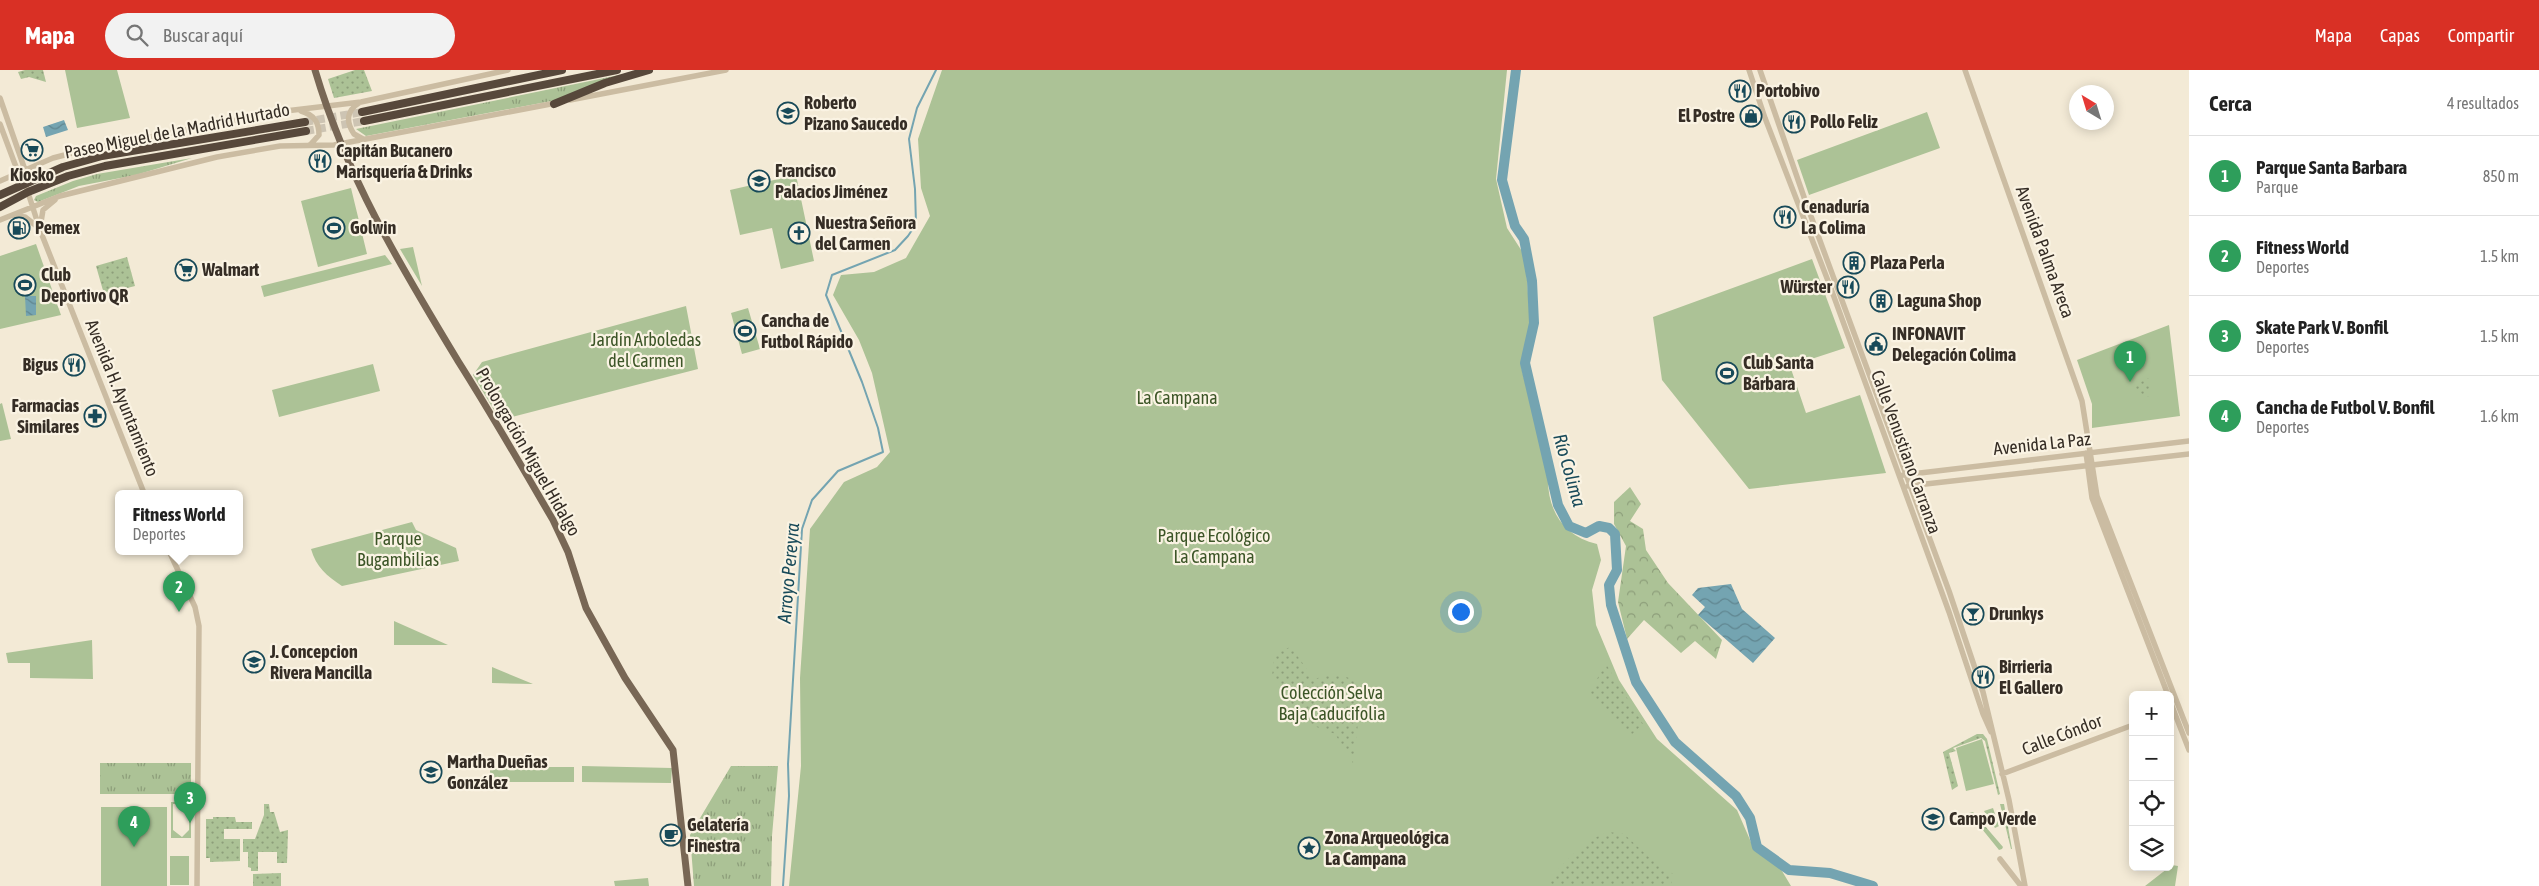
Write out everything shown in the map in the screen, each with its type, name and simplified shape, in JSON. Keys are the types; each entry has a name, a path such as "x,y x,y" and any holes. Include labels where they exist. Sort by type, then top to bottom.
{"highway":[{"path":"362,112 562,70"},
{"path":"364,121 617,70"},
{"path":"554,104 605,83 649,70"},
{"name":"Paseo Miguel de la Madrid Hurtado","path":"0,195 24,181 63,166 102,156 305,122"},
{"name":"Paseo Miguel de la Madrid Hurtado","path":"0,207 28,192 68,176 105,166 306,131"}],"main road":[{"name":"Prolongación Miguel Hidalgo","path":"315,70 326,107 351,171 391,247 553,520 568,552 586,608 625,678 673,750 688,886"}],"street":[{"path":"0,181 53,158 84,150 299,110 361,102 508,70"},
{"path":"0,220 60,196 217,157 280,146 340,143 365,139 726,70"},
{"name":"Calle Venustiano Carranza","path":"1749,70 1765,118 1979,693"},
{"name":"Calle Venustiano Carranza","path":"1760,70 1949,591 2002,774 2023,886"},
{"name":"Avenida Palma Areca","path":"1965,70 2082,401 2092,498 2166,691"},
{"path":"0,98 25,170 24,181"},
{"path":"361,102 354,106 348,119 354,134 365,139"},
{"path":"299,110 316,119 319,126 319,135 310,145"},
{"path":"0,124 17,173 24,181"},
{"name":"Avenida H. Ayuntamiento","path":"24,181 40,230 143,490"},
{"path":"40,230 43,210 60,196"},
{"path":"10,216 25,217 40,230"},
{"name":"Avenida La Paz","path":"1899,476 2189,441"},
{"name":"Avenida La Paz","path":"1903,486 2189,454"},
{"name":"Avenida Palma Areca","path":"2089,465 2097,496 2167,691"},
{"path":"171,555 195,606 199,626 197,886"},
{"path":"1941,593 1949,591"},
{"name":"Avenida Palma Areca","path":"2174,709 2189,732"},
{"name":"Avenida Palma Areca","path":"2174,709 2189,750"},
{"name":"Calle Cóndor","path":"2002,774 2129,726"},
{"path":"2000,858 2023,886"}],"green space":[{"path":"43,70 46,82 29,77 21,79 18,72"},
{"path":"65,70 117,70 130,118 77,128"},
{"path":"355,70 364,70 372,91 334,98 328,79"},
{"name":"Parque Ecológico La Campana","path":"942,70 1507,70 1496,179 1507,228 1525,256 1531,330 1521,366 1548,476 1550,500 1559,520 1566,528 1575,535 1597,544 1601,560 1592,590 1596,625 1619,680 1657,739 1737,810 1754,849 1779,866 1791,886 789,886 801,766 800,678 810,529 844,482 877,467 890,452 872,373 859,340 833,295 841,275 874,272 906,258 930,216 921,188 918,139"},
{"path":"629,73 557,100 366,136 356,129"},
{"path":"1927,112 1940,148 1809,195 1797,160"},
{"path":"192,158 136,175 79,186 38,202 34,200 36,196 73,181 97,174"},
{"path":"796,175 814,261 781,269 772,228 740,235 730,190"},
{"name":"Golwin","path":"351,188 367,254 318,267 301,201"},
{"name":"Club Deportivo QR","path":"36,244 61,315 0,329 0,256"},
{"path":"413,247 422,286 400,249"},
{"path":"385,255 392,264 264,297 261,286"},
{"path":"127,257 135,286 104,294 96,266"},
{"name":"Club Santa Bárbara","path":"1812,259 1845,348 1790,366 1806,413 1860,395 1886,473 1749,489 1662,380 1653,317"},
{"name":"Jardín Arboledas del Carmen","path":"686,306 698,369 500,420 473,375 482,362"},
{"name":"Cancha de Futbol Rápido","path":"748,308 760,349 742,354 731,313"},
{"path":"2169,325 2180,416 2092,428 2092,404 2077,360"},
{"path":"373,364 380,391 279,417 272,390"},
{"path":"2149,378 2151,390 2149,397 2134,390 2134,385"},
{"path":"2,403 11,439 0,441 0,404"},
{"path":"1630,487 1641,504 1630,521 1643,529 1646,550 1668,583 1722,640 1716,659 1695,641 1681,653 1644,620 1627,639 1618,602 1626,546 1614,524 1614,502"},
{"name":"Parque Bugambilias","path":"412,522 416,530 456,548 459,561 342,586 323,570 316,561 311,549"},
{"path":"394,621 448,645 394,645"},
{"path":"92,640 93,679 30,678 30,663 8,663 6,653"},
{"name":"Colección Selva Baja Caducifolia","path":"1291,647 1314,679 1337,673 1363,684 1353,763 1335,734 1301,721 1272,676 1275,652"},
{"path":"1606,664 1643,724 1630,736 1588,694"},
{"path":"492,667 533,684 492,683"},
{"path":"1977,734 1983,734 1987,739 2000,794 1998,795 1985,741 1981,738 1953,748 1956,751 1949,753 1958,786 1952,790 1943,752"},
{"path":"1982,739 1994,784 1966,791 1956,748"},
{"path":"100,763 191,763 191,794 100,794"},
{"path":"582,766 672,768 671,783 582,782"},
{"path":"731,766 778,766 772,836 771,886 694,886 690,835"},
{"path":"490,767 574,767 574,782 490,782"},
{"path":"171,802 191,802 191,838 171,838","holes":["173,804 185,804 189,812 189,830 182,837 173,830"]},
{"path":"264,804 269,804 270,812 274,812 280,832 288,830 287,863 277,863 277,852 258,852 258,871 251,871 251,868 248,867 248,852 243,852 243,839 255,839 264,815"},
{"path":"2000,804 2004,804 2012,849 2011,849"},
{"path":"101,807 167,807 167,886 101,886"},
{"path":"1993,808 1999,826 1995,828 1984,811"},
{"path":"1973,812 2003,847 2002,849 1999,850 1969,813"},
{"path":"213,817 235,817 236,822 252,822 252,829 224,829 224,839 240,839 240,861 210,862 210,858 206,858 206,819 213,819"},
{"path":"1609,832 1624,834 1652,860 1673,874 1671,886 1543,886 1581,847"},
{"path":"170,856 189,856 189,885 170,885"},
{"path":"2174,865 2178,866 2175,886 2145,886 2164,871 2174,871"},
{"path":"281,873 281,886 253,886 253,874"},
{"path":"648,878 649,886 615,886 614,881"}],"water":[{"path":"64,120 68,130 46,137 43,127"},
{"path":"25,296 36,296 36,315 26,316"},
{"path":"1731,584 1742,609 1775,638 1753,663 1698,615 1705,607 1692,595 1698,588"}],"waterway":[{"name":"Arroyo Pereyra","path":"783,886 802,529 812,500 838,471 883,452 878,428 862,382 826,295 832,275 895,250 916,224 915,189 909,139 917,108 936,70"},
{"name":"Río Colima","path":"1516,70 1502,180 1515,226 1524,239 1532,281 1534,323 1525,363 1558,505 1569,526 1586,533 1599,526 1609,528 1615,534 1617,570 1609,585 1611,605 1636,682 1675,742 1736,796 1750,818 1757,847 1789,870 1830,873 1873,886"}],"tunnel":[{"path":"305,122 362,112"},
{"path":"306,131 364,121"}],"place":[{"name":"Portobivo","path":"1740,91"},
{"name":"Roberto Pizano Saucedo","path":"788,113"},
{"name":"El Postre","path":"1751,116"},
{"name":"Pollo Feliz","path":"1794,122"},
{"name":"Kiosko","path":"32,150"},
{"name":"Capitán Bucanero Marisquería & Drinks","path":"320,161"},
{"name":"Francisco Palacios Jiménez","path":"759,181"},
{"name":"Cenaduría La Colima","path":"1785,217"},
{"name":"Pemex","path":"19,228"},
{"name":"Golwin","path":"334,228"},
{"name":"Nuestra Señora del Carmen","path":"799,233"},
{"name":"Plaza Perla","path":"1854,263"},
{"name":"Walmart","path":"186,270"},
{"name":"Club Deportivo QR","path":"25,285"},
{"name":"Würster","path":"1848,287"},
{"name":"Laguna Shop","path":"1881,301"},
{"name":"Cancha de Futbol Rápido","path":"745,331"},
{"name":"INFONAVIT Delegación Colima","path":"1876,344"},
{"name":"Bigus","path":"74,365"},
{"name":"Club Santa Bárbara","path":"1727,373"},
{"name":"Parque Santa Barbara","path":"2130,382"},
{"name":"Farmacias Similares","path":"95,416"},
{"name":"Fitness World","path":"179,612"},
{"name":"Drunkys","path":"1973,614"},
{"name":"J. Concepcion Rivera Mancilla","path":"254,662"},
{"name":"Birrieria El Gallero","path":"1983,677"},
{"name":"Martha Dueñas González","path":"431,772"},
{"name":"Campo Verde","path":"1933,819"},
{"name":"Skate Park V. Bonfil","path":"190,823"},
{"name":"Gelatería Finestra","path":"671,835"},
{"name":"Cancha de Futbol V. Bonfil","path":"134,847"},
{"name":"Zona Arqueológica La Campana","path":"1309,848"}],"park label":[{"name":"La Campana","path":"1177,398"}]}
